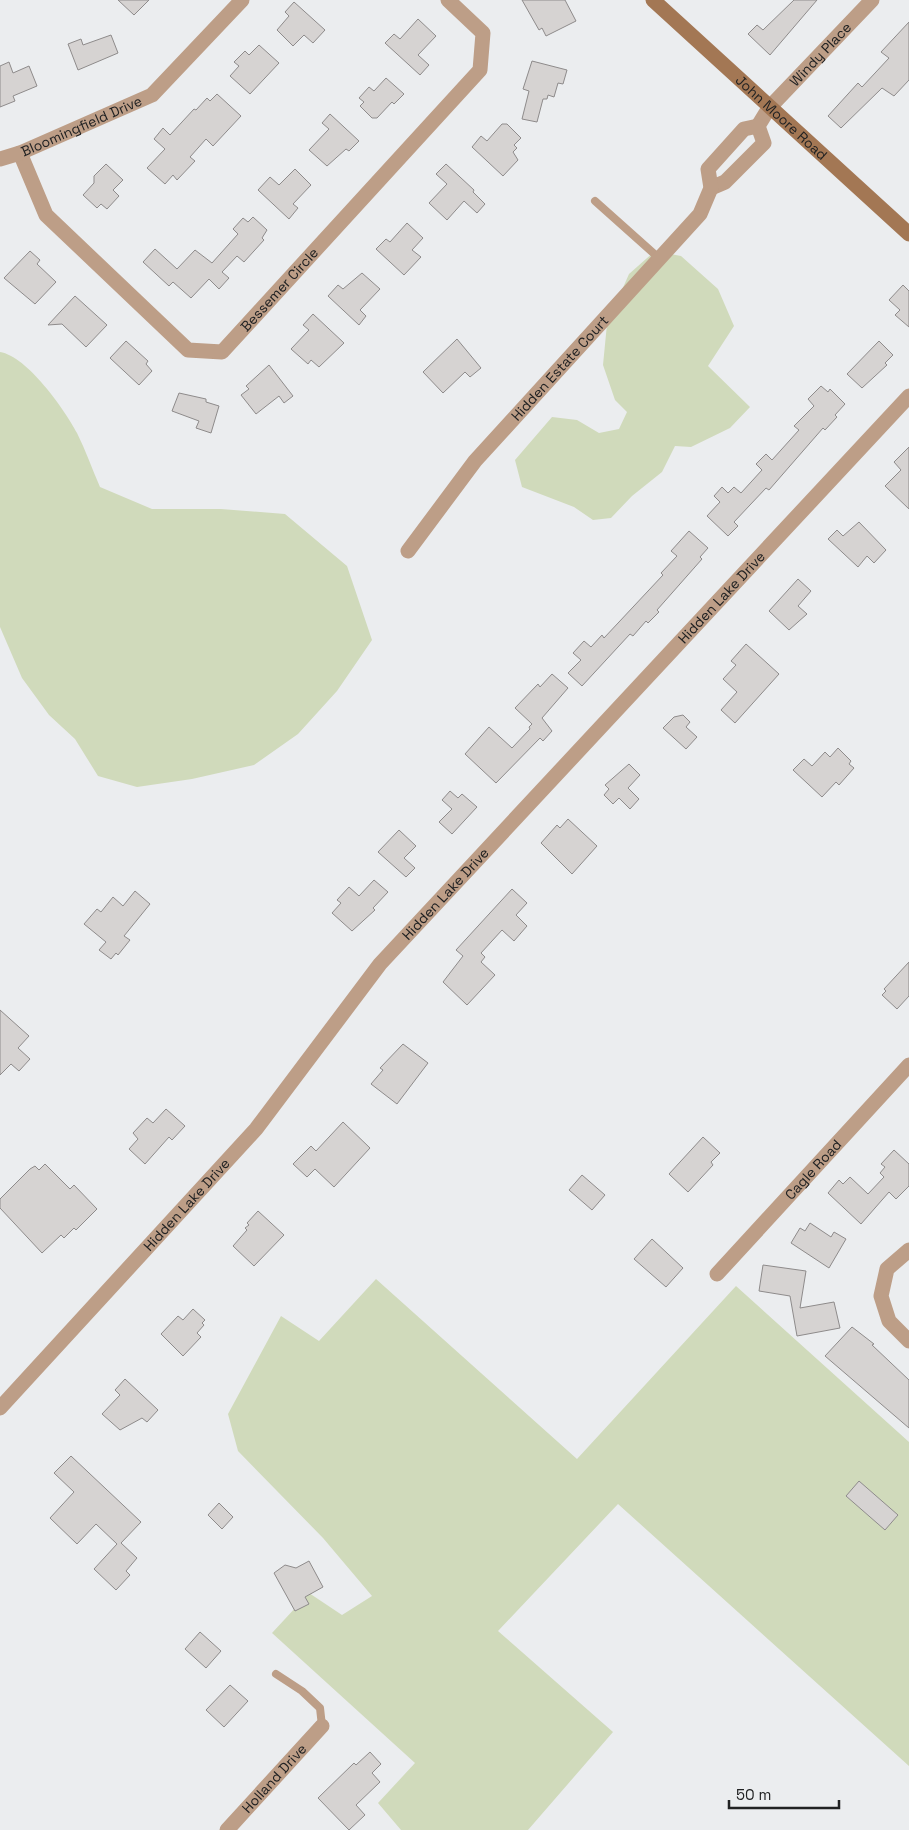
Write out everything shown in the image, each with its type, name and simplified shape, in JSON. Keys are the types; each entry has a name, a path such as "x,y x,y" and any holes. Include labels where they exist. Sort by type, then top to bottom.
{"street":[{"name":"Bloomingfield Drive","path":"0,159 20,153 152,95 242,0"},
{"name":"Bessemer Circle","path":"20,153 46,215 188,350 222,352 480,70 482,33 448,0"},
{"name":"John Moore Road","path":"654,0 769,108 909,234"},
{"name":"Windy Place","path":"769,108 872,0"},
{"path":"711,188 726,182 764,143 758,126 769,108"},
{"name":"Hidden Estate Court","path":"408,551 475,461 700,214 711,188 708,169 744,129 758,126"},
{"path":"727,146 744,163"},
{"name":"Hidden Lake Drive","path":"0,1408 256,1129 380,964 909,396"},
{"name":"Cagle Road","path":"717,1274 909,1065"},
{"path":"909,1250 887,1270 881,1296 889,1321 909,1341"},
{"name":"Holland Drive","path":"227,1830 322,1726"}],"lane":[{"path":"595,201 660,259"},
{"path":"276,1674 302,1690 320,1708 322,1726"}],"green space":[{"path":"655,251 681,256 718,289 734,326 708,366 750,407 730,428 691,447 675,446 662,472 632,496 611,518 593,520 574,507 522,487 515,460 552,417 577,420 599,433 619,429 627,412 615,400 603,365 607,324 629,274"},
{"path":"0,352 22,363 33,373 64,411 77,433 100,487 152,509 221,509 285,514 347,566 372,640 337,691 298,734 254,765 192,779 137,787 98,776 75,739 49,715 22,678 0,627"},
{"path":"376,1279 577,1459 736,1286 909,1442 909,1766 618,1504 498,1631 613,1732 528,1830 401,1830 378,1803 415,1763 272,1633 309,1593 342,1615 372,1596 323,1538 238,1451 228,1414 281,1316 319,1341"}],"building":[{"path":"118,0 149,0 134,15"},
{"path":"522,0 565,0 576,21 546,36 542,28 539,30"},
{"path":"794,0 817,0 770,55 748,34 757,25 763,30"},
{"path":"294,2 325,30 313,43 304,35 293,46 277,30 289,16 285,12"},
{"path":"418,19 436,36 418,55 429,65 420,75 385,43 394,34 400,39"},
{"path":"909,22 909,80 894,96 882,88 841,128 828,116 858,83 862,87 889,58 881,52"},
{"path":"111,35 118,53 78,70 68,44 81,39 83,45"},
{"path":"259,45 279,63 250,94 230,76 239,66 234,62 245,51 249,55"},
{"path":"532,61 567,70 563,84 558,83 554,97 548,95 547,99 543,99 537,122 522,119 529,91 523,89"},
{"path":"9,62 13,73 29,66 37,86 13,96 15,101 0,107 0,66"},
{"path":"386,78 404,94 394,104 392,102 377,118 372,118 360,106 364,102 359,98 369,87 374,91"},
{"path":"217,94 241,116 213,146 206,139 190,157 195,161 177,180 173,175 165,184 147,168 165,149 154,139 163,128 170,135 194,109 196,110 207,98 210,101"},
{"path":"330,114 359,141 349,151 346,149 327,166 309,150 329,129 322,123"},
{"path":"502,124 507,124 521,138 514,145 517,148 513,152 518,160 503,176 472,147 481,136 487,141"},
{"path":"106,164 123,180 113,190 119,196 107,209 101,204 97,208 83,195 94,183 94,176"},
{"path":"446,164 474,190 473,192 485,204 477,213 464,201 447,220 429,203 447,184 436,174"},
{"path":"295,169 311,185 293,204 298,208 289,219 258,190 270,177 279,185"},
{"path":"253,217 267,230 262,238 264,240 244,262 237,256 222,272 229,278 219,289 209,279 191,298 173,282 169,286 143,262 155,249 177,269 195,250 212,263 238,234 233,229 243,218 248,222"},
{"path":"407,223 423,238 412,250 421,257 404,275 376,249 386,239 390,242"},
{"path":"30,251 40,260 37,264 56,282 35,304 4,278"},
{"path":"362,273 380,289 360,310 366,316 359,325 328,296 338,285 343,289"},
{"path":"903,285 909,291 909,327 895,315 900,310 889,300"},
{"path":"75,296 107,325 86,347 62,324 48,325"},
{"path":"313,314 344,343 319,367 311,360 308,364 291,349 309,330 303,325"},
{"path":"457,339 481,368 470,377 465,372 443,393 423,372"},
{"path":"126,341 148,361 146,364 152,371 139,385 110,358"},
{"path":"879,341 893,355 885,363 887,365 862,388 847,374"},
{"path":"269,365 293,396 284,403 279,396 256,414 241,395 249,389 246,386"},
{"path":"821,386 828,392 830,389 845,404 835,415 837,417 825,430 823,428 769,490 766,488 734,522 738,526 728,536 707,516 720,502 714,496 722,487 728,493 734,487 741,493 762,470 756,464 766,454 772,460 799,430 794,426 814,406 808,399"},
{"path":"179,393 206,399 206,402 219,406 211,433 196,428 199,421 172,411"},
{"path":"909,447 909,509 885,486 901,470 894,462"},
{"path":"859,522 886,550 874,563 867,556 858,567 828,539 837,530 843,536"},
{"path":"689,531 708,548 700,557 702,559 657,610 659,612 648,623 646,621 633,636 630,634 582,686 568,673 581,660 573,653 584,641 591,647 602,635 604,638 663,575 661,573 677,556 671,551"},
{"path":"798,579 811,591 798,606 807,614 789,630 769,611"},
{"path":"746,644 779,674 735,723 721,710 737,692 723,679 736,665 731,661"},
{"path":"552,674 568,688 542,718 552,731 543,741 540,738 496,783 465,754 489,727 512,748 530,729 529,727 532,724 515,708 538,684 540,687"},
{"path":"683,715 690,722 686,727 697,737 686,749 663,728 674,717"},
{"path":"838,748 851,761 849,764 854,768 839,785 836,782 822,797 793,770 804,759 812,766 825,752 830,757"},
{"path":"629,764 640,775 628,788 639,799 630,809 619,798 613,804 604,795 609,789 605,785"},
{"path":"450,791 458,798 462,794 477,807 452,834 439,822 452,809 442,800"},
{"path":"568,819 597,846 572,874 541,843 557,825 560,828"},
{"path":"399,830 416,846 404,858 415,868 406,877 378,852"},
{"path":"374,880 388,892 373,908 375,910 352,931 332,913 341,903 337,900 349,887 359,896"},
{"path":"512,889 527,903 516,915 527,926 514,941 502,930 481,953 485,957 481,962 495,975 467,1005 443,982 463,956 456,950"},
{"path":"135,891 150,904 124,936 130,940 118,955 116,953 111,959 99,950 106,942 84,924 97,909 101,912 113,897 123,906"},
{"path":"909,962 909,996 897,1009 882,995 886,991 884,989"},
{"path":"0,1010 29,1036 18,1048 30,1059 19,1071 11,1064 0,1075"},
{"path":"403,1044 428,1063 397,1104 371,1084 383,1070 380,1068"},
{"path":"166,1109 185,1126 172,1140 169,1137 145,1164 129,1149 138,1139 133,1133 147,1118 153,1123"},
{"path":"343,1122 370,1148 334,1187 315,1169 307,1177 293,1164 311,1146 316,1151"},
{"path":"703,1137 720,1153 711,1162 713,1165 688,1192 669,1174"},
{"path":"894,1150 909,1164 909,1186 896,1199 889,1192 861,1224 828,1193 839,1180 843,1184 850,1177 868,1194 884,1177 880,1173 885,1167 881,1164"},
{"path":"45,1164 70,1189 74,1185 97,1209 76,1230 74,1228 64,1238 61,1235 42,1253 0,1208 0,1199 30,1169 35,1166 39,1170"},
{"path":"582,1175 605,1195 592,1210 569,1190"},
{"path":"258,1211 284,1235 254,1266 233,1246 247,1230 245,1228 249,1225 247,1223"},
{"path":"810,1223 831,1237 834,1232 846,1239 829,1268 791,1243 800,1228 805,1231"},
{"path":"652,1239 683,1268 666,1287 634,1259"},
{"path":"763,1265 806,1271 800,1308 834,1302 840,1328 797,1336 790,1296 759,1291"},
{"path":"193,1309 205,1320 202,1323 204,1325 197,1333 201,1337 183,1356 161,1334 178,1316 183,1320"},
{"path":"852,1327 874,1344 872,1345 909,1380 909,1428 825,1356"},
{"path":"125,1379 158,1410 147,1422 142,1418 120,1430 102,1414 120,1395 115,1390"},
{"path":"71,1456 141,1522 121,1543 137,1558 126,1571 130,1575 116,1590 94,1569 117,1544 96,1524 77,1544 50,1518 74,1492 54,1473"},
{"path":"859,1481 898,1515 885,1530 846,1496"},
{"path":"219,1503 233,1517 222,1529 208,1515"},
{"path":"309,1561 323,1587 305,1597 309,1604 295,1611 274,1573 285,1565 296,1568"},
{"path":"200,1632 221,1651 206,1668 185,1649"},
{"path":"230,1685 248,1701 224,1727 206,1710"},
{"path":"370,1752 381,1764 372,1773 380,1782 356,1805 365,1815 349,1830 318,1798 354,1763 356,1765"}]}
